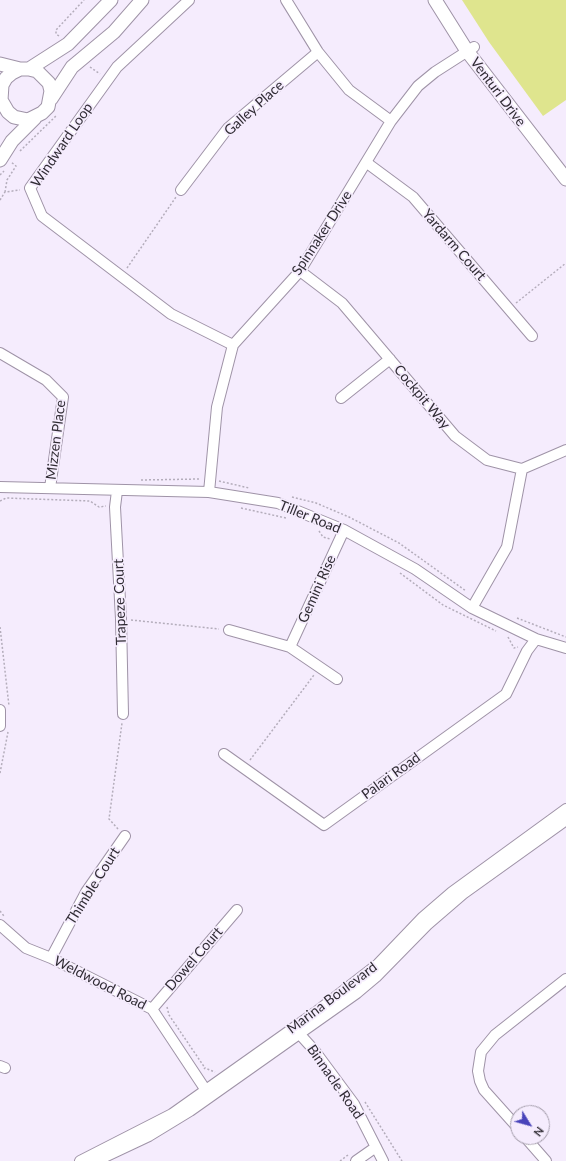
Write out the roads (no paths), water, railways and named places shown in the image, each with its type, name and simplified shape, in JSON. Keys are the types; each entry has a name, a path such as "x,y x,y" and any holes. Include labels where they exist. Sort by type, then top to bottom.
{"main road":[{"path":"111,0 68,44 24,69 12,73 6,78 0,93 2,112 14,117 28,120 42,114 72,67 114,32 142,0"},
{"name":"Venturi Drive","path":"435,0 566,180"},
{"name":"Venturi Drive","path":"445,0 470,49 541,139 566,168"},
{"path":"0,64 24,69 44,76 50,87 51,99"},
{"path":"0,160 12,141 35,118"}],"street":[{"name":"Windward Loop","path":"189,0 117,67 30,188 42,216 171,314 233,345"},
{"path":"286,0 318,52 349,90 391,121"},
{"name":"Spinnaker Drive","path":"209,492 217,407 233,345 300,271 368,163 391,121 418,86 470,49"},
{"name":"Galley Place","path":"181,190 228,128 318,52"},
{"name":"Yardarm Court","path":"368,163 413,197 532,336"},
{"name":"Cockpit Way","path":"300,271 342,303 455,436 486,460 522,469"},
{"name":"Mizzen Place","path":"0,354 46,380 64,397 50,488"},
{"path":"341,398 390,359"},
{"path":"474,603 507,547 522,469 566,450"},
{"name":"Tiller Road","path":"0,487 117,491 209,492 278,502 344,530 536,639 566,648"},
{"name":"Trapeze Court","path":"117,491 115,507 122,619 123,714"},
{"name":"Gemini Rise","path":"290,648 344,530"},
{"path":"229,630 290,648 337,679"},
{"name":"Palari Road","path":"224,754 324,825 506,694 527,651 536,639"},
{"path":"4,728 5,709"},
{"name":"Marina Boulevard","path":"297,1030 378,964 423,917 452,892 566,809"},
{"name":"Marina Boulevard","path":"96,1161 168,1126 208,1094 297,1030 376,977 427,925 463,894 566,820"},
{"name":"Thimble Court","path":"51,958 86,892 125,836"},
{"name":"Dowel Court","path":"152,1009 237,910"},
{"name":"Weldwood Road","path":"0,925 26,948 51,958 152,1009 208,1094"},
{"path":"510,1119 484,1090 480,1081 478,1071 482,1052 495,1035 566,979"},
{"name":"Binnacle Road","path":"297,1030 314,1050 350,1099 367,1128 383,1161"},
{"name":"Marina Boulevard","path":"80,1161 109,1144 154,1124 208,1094"},
{"path":"532,1145 546,1161"},
{"path":"353,1157 376,1147"}]}
